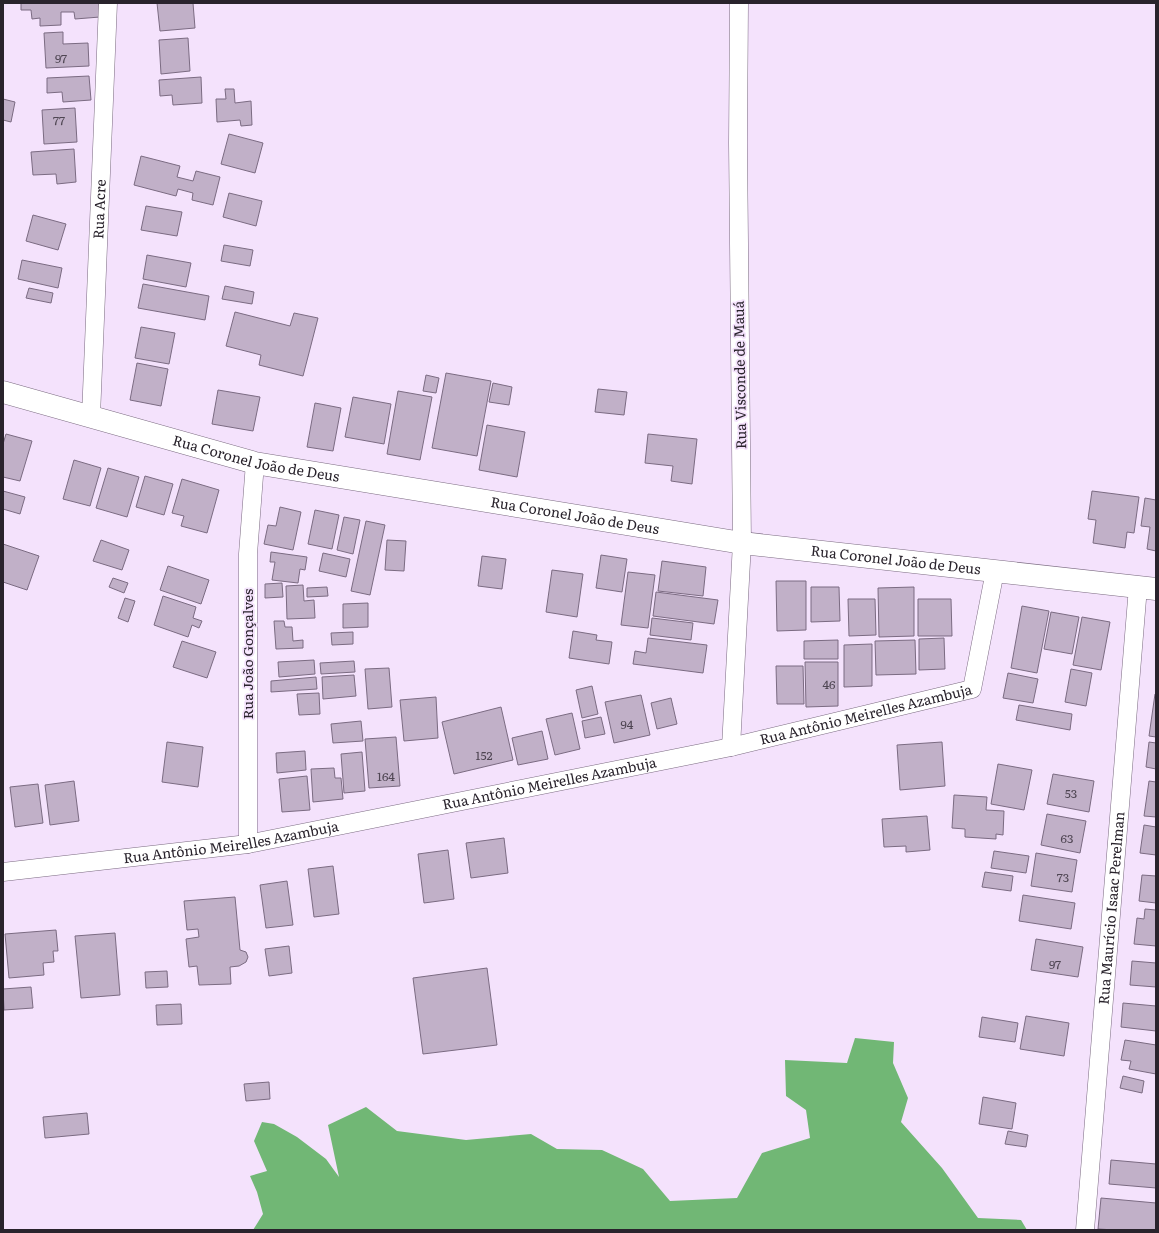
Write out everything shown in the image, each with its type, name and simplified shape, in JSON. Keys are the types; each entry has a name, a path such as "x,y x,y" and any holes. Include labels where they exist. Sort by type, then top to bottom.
{"street":[{"name":"Rua Acre","path":"91,416 108,3"},
{"name":"Rua Visconde de Mauá","path":"731,747 742,543 738,143 739,3"},
{"name":"Rua Coronel João de Deus","path":"3,392 255,463 742,543 1147,588"},
{"name":"Rua João Gonçalves","path":"248,844 248,554 255,463"},
{"name":"Rua Antônio Meirelles Azambuja","path":"3,872 248,844 731,747 972,689 995,571"},
{"name":"Rua Maurício Isaac Perelman","path":"1085,1230 1147,588"}],"green space":[{"path":"855,1038 894,1042 893,1063 908,1098 901,1122 942,1168 978,1218 1021,1220 1027,1230 253,1230 263,1214 257,1192 250,1176 267,1171 254,1141 262,1122 274,1124 297,1137 326,1159 339,1177 328,1125 366,1107 397,1131 466,1140 531,1134 557,1149 602,1150 643,1169 670,1201 737,1198 762,1153 810,1138 806,1110 786,1096 785,1060 847,1063"}],"building":[{"path":"21,3 99,3 100,17 75,19 74,12 61,12 61,25 40,26 40,18 32,19 31,10 21,10"},
{"path":"157,3 193,3 195,28 160,31"},
{"path":"63,32 63,44 88,43 89,66 46,68 44,33"},
{"path":"188,38 190,71 161,74 159,40"},
{"path":"89,76 91,100 63,102 62,92 47,93 47,78"},
{"path":"201,77 202,103 173,105 172,95 160,96 159,80"},
{"path":"225,89 234,89 235,103 251,101 252,125 241,126 240,120 217,122 216,99 226,99"},
{"path":"3,99 15,102 11,122 3,120"},
{"path":"75,108 77,142 44,144 42,110"},
{"path":"229,134 263,143 255,173 221,164"},
{"path":"74,149 76,182 57,184 56,174 33,175 31,152"},
{"path":"141,156 180,166 177,177 193,181 196,171 220,177 213,205 192,200 193,193 178,189 176,196 134,185"},
{"path":"229,193 262,201 256,226 223,217"},
{"path":"146,206 182,212 177,236 141,230"},
{"path":"33,215 66,224 58,250 26,241"},
{"path":"224,245 253,250 250,266 221,261"},
{"path":"147,255 191,263 186,287 143,279"},
{"path":"22,260 62,268 58,288 18,279"},
{"path":"143,284 209,296 205,320 138,308"},
{"path":"225,286 254,292 252,304 222,299"},
{"path":"29,288 53,293 51,303 26,298"},
{"path":"235,312 290,326 294,313 318,318 303,376 259,365 261,355 226,346"},
{"path":"141,327 175,333 169,364 135,358"},
{"path":"137,363 168,369 161,406 130,400"},
{"path":"446,373 491,381 477,456 432,448"},
{"path":"426,375 439,378 436,393 423,391"},
{"path":"493,383 512,387 509,405 489,402"},
{"path":"598,389 627,392 624,415 595,412"},
{"path":"218,390 260,397 253,431 212,424"},
{"path":"398,391 432,397 420,460 387,454"},
{"path":"353,397 391,404 384,444 345,437"},
{"path":"315,403 341,408 333,451 307,447"},
{"path":"487,425 525,432 517,477 479,470"},
{"path":"6,434 32,441 20,481 3,477 3,444"},
{"path":"648,434 697,439 692,484 671,481 673,466 645,463"},
{"path":"74,460 101,468 90,506 63,499"},
{"path":"108,468 139,477 127,517 96,508"},
{"path":"145,476 173,484 164,515 136,507"},
{"path":"182,479 219,490 207,533 181,526 184,516 172,513"},
{"path":"3,491 25,497 20,514 3,509"},
{"path":"1092,491 1139,497 1134,533 1127,532 1125,548 1093,543 1096,520 1088,519"},
{"path":"1145,498 1156,500 1156,551 1147,549 1150,527 1141,526"},
{"path":"280,507 301,512 293,550 264,544 268,525 276,526"},
{"path":"315,510 339,515 332,549 308,544"},
{"path":"344,517 360,520 353,554 337,550"},
{"path":"366,521 385,525 370,595 351,591"},
{"path":"101,540 129,550 122,570 93,561"},
{"path":"387,540 406,541 404,571 385,570"},
{"path":"3,544 39,556 27,590 3,582"},
{"path":"271,552 307,557 305,570 300,569 298,583 272,580 275,562 270,562"},
{"path":"323,553 350,559 346,577 319,571"},
{"path":"601,555 627,559 622,592 596,588"},
{"path":"482,556 506,559 502,589 478,586"},
{"path":"662,561 706,567 703,596 658,591"},
{"path":"168,566 209,580 201,604 160,590"},
{"path":"552,570 583,574 577,617 546,612"},
{"path":"628,572 655,575 648,628 621,625"},
{"path":"113,578 128,583 124,593 109,587"},
{"path":"776,581 806,581 806,630 777,631"},
{"path":"282,583 283,597 265,598 265,584"},
{"path":"303,585 304,601 314,600 315,618 287,619 286,586"},
{"path":"327,587 328,596 307,597 307,588"},
{"path":"811,587 839,587 840,621 811,622"},
{"path":"914,587 914,636 879,637 878,588"},
{"path":"656,592 718,600 714,624 653,616"},
{"path":"163,596 196,607 193,618 202,621 199,628 192,625 188,637 154,625"},
{"path":"125,598 135,601 128,622 118,618"},
{"path":"848,599 875,599 876,635 849,636"},
{"path":"918,599 951,599 952,636 918,636"},
{"path":"368,603 368,627 343,628 343,604"},
{"path":"1022,606 1049,611 1037,673 1011,668"},
{"path":"1051,612 1079,617 1072,654 1044,649"},
{"path":"1082,617 1110,622 1101,670 1073,665"},
{"path":"652,618 693,623 691,640 650,635"},
{"path":"274,621 284,621 285,627 292,627 293,641 303,640 303,648 276,649"},
{"path":"573,631 597,635 596,640 612,642 609,664 569,658"},
{"path":"353,632 353,644 332,645 331,633"},
{"path":"648,638 707,645 703,673 633,664 635,651 646,653"},
{"path":"944,638 945,669 919,670 919,639"},
{"path":"838,640 838,659 804,659 804,641"},
{"path":"915,640 916,674 876,675 875,641"},
{"path":"182,641 216,652 207,678 173,667"},
{"path":"872,644 872,686 844,687 844,645"},
{"path":"314,660 315,674 279,677 278,662"},
{"path":"354,661 355,672 321,674 320,663"},
{"path":"805,662 838,662 838,706 806,707"},
{"path":"776,666 803,666 804,704 777,704"},
{"path":"389,668 392,707 368,709 365,669"},
{"path":"1071,669 1092,673 1086,706 1065,702"},
{"path":"1008,673 1038,679 1033,703 1003,698"},
{"path":"354,675 356,696 323,699 322,677"},
{"path":"316,677 317,689 271,692 271,681"},
{"path":"592,686 598,714 582,718 576,690"},
{"path":"319,693 320,714 299,715 297,694"},
{"path":"1156,694 1156,737 1149,736"},
{"path":"641,695 650,735 614,743 605,702"},
{"path":"436,697 438,738 404,741 400,700"},
{"path":"671,698 677,724 657,729 651,703"},
{"path":"1019,705 1072,714 1070,730 1016,720"},
{"path":"501,707 513,760 454,774 442,722"},
{"path":"572,713 580,749 555,755 546,719"},
{"path":"601,717 605,734 585,738 582,721"},
{"path":"361,721 363,741 333,743 331,724"},
{"path":"542,731 548,759 518,765 512,738"},
{"path":"396,737 400,786 369,788 365,739"},
{"path":"167,742 203,747 198,787 162,782"},
{"path":"942,742 945,786 900,790 897,745"},
{"path":"1149,742 1156,743 1156,769 1146,767"},
{"path":"305,751 306,770 277,773 276,753"},
{"path":"362,752 365,791 344,793 341,754"},
{"path":"998,764 1032,770 1024,810 991,804"},
{"path":"334,768 335,778 341,778 343,799 313,802 311,769"},
{"path":"1053,774 1094,781 1089,812 1047,804"},
{"path":"307,776 310,810 282,812 279,779"},
{"path":"74,781 79,821 50,825 45,785"},
{"path":"1149,781 1156,782 1156,817 1144,816"},
{"path":"38,784 43,823 15,827 10,787"},
{"path":"954,795 987,797 986,810 1004,811 1003,835 996,834 996,839 965,837 965,829 952,828"},
{"path":"1047,814 1086,821 1080,853 1041,845"},
{"path":"927,816 930,850 906,852 906,846 884,847 882,819"},
{"path":"1144,825 1156,827 1156,855 1140,853"},
{"path":"504,838 508,873 471,878 466,843"},
{"path":"448,850 454,899 424,903 418,854"},
{"path":"994,851 1029,856 1026,873 991,868"},
{"path":"1036,853 1077,860 1072,892 1031,886"},
{"path":"333,866 339,914 314,917 308,869"},
{"path":"985,872 1013,876 1011,891 982,887"},
{"path":"1142,875 1156,876 1156,903 1139,901"},
{"path":"287,881 293,925 266,928 260,885"},
{"path":"1023,895 1075,903 1071,929 1019,921"},
{"path":"235,897 240,950 246,952 248,957 246,962 239,966 230,967 231,984 199,985 197,966 189,967 186,939 199,937 198,929 187,930 184,901"},
{"path":"1145,909 1156,910 1156,946 1134,944 1137,918 1144,919"},
{"path":"56,930 58,951 53,951 54,962 43,963 44,975 9,978 5,934"},
{"path":"115,933 120,995 81,998 75,936"},
{"path":"1036,939 1083,947 1078,977 1031,970"},
{"path":"289,946 292,973 269,976 265,949"},
{"path":"1132,961 1156,963 1156,987 1130,985"},
{"path":"487,968 497,1045 423,1054 413,978"},
{"path":"167,971 168,987 146,988 145,972"},
{"path":"31,987 33,1008 4,1010 3,989"},
{"path":"1123,1003 1156,1006 1156,1031 1121,1027"},
{"path":"181,1004 182,1024 157,1025 156,1005"},
{"path":"1026,1016 1069,1023 1064,1056 1020,1049"},
{"path":"982,1017 1018,1023 1015,1042 979,1037"},
{"path":"1125,1040 1156,1045 1156,1074 1129,1069 1131,1061 1121,1060"},
{"path":"1123,1076 1144,1081 1142,1093 1120,1088"},
{"path":"269,1082 270,1099 246,1101 244,1084"},
{"path":"983,1097 1016,1103 1012,1129 979,1124"},
{"path":"87,1113 89,1134 45,1138 43,1117"},
{"path":"1008,1131 1028,1135 1026,1147 1005,1144"},
{"path":"1111,1160 1156,1164 1156,1188 1109,1184"},
{"path":"1101,1198 1156,1203 1156,1230 1098,1229"}]}
